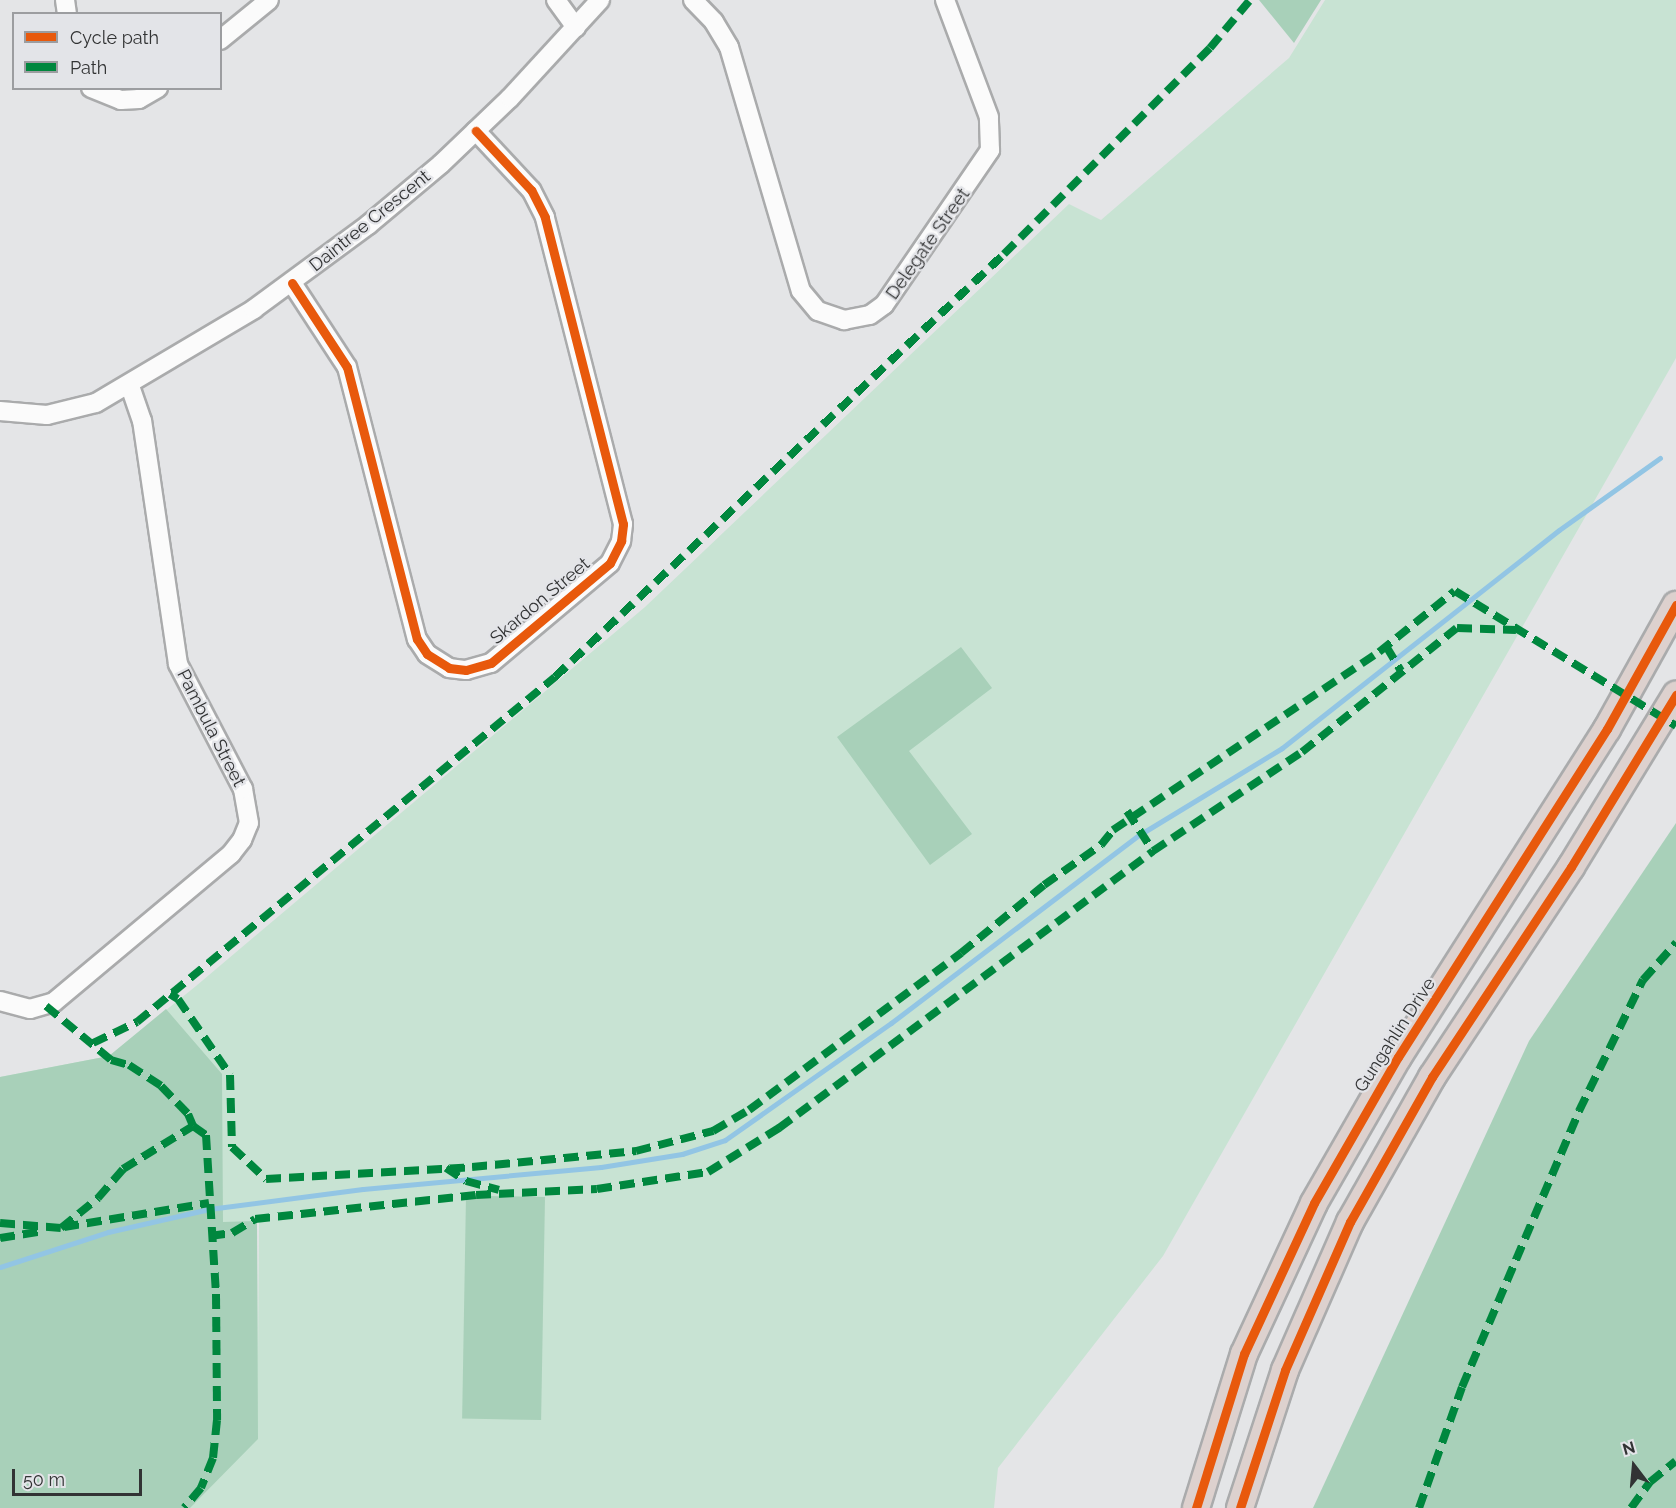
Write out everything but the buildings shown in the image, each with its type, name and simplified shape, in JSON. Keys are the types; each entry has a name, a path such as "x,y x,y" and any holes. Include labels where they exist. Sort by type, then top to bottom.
{"highway":[{"name":"Gungahlin Drive","path":"1196,1508 1244,1354 1314,1203 1398,1057 1606,729 1676,605"},
{"path":"1240,1508 1285,1370 1316,1295 1390,1148 1476,1007 1642,753 1676,695"},
{"path":"1249,1508 1260,1446"}],"street":[{"path":"222,38 269,0"},
{"path":"556,0 576,28"},
{"name":"Daintree Crescent","path":"0,411 30,415 63,412 96,403 130,386 292,283 405,195 476,131 576,28 600,0"},
{"name":"Delegate Street","path":"693,0 714,22 729,47 801,291 818,311 844,320 870,315 884,305 990,150 989,117 945,0"},
{"path":"96,90 121,100 139,99 155,90"},
{"name":"Skardon Street","path":"292,283 347,367 417,639 433,660 449,668 466,670 491,663 610,563 619,549 623,524 545,217 531,190 476,131"},
{"name":"Pambula Street","path":"0,1001 30,1009 54,1002 231,854 243,840 249,823 249,806 243,789 178,664 142,421 130,386"}],"green space":[{"path":"1259,0 1321,0 1294,43"},
{"path":"1325,0 1676,0 1676,358 1163,1256 998,1468 994,1508 0,1508 0,1077 109,1056 196,986 645,607 1069,204 1101,220 1289,58","holes":["257,1221 259,1221 258,1359"]},
{"path":"961,647 992,688 909,751 972,834 930,865 837,737"},
{"path":"1676,823 1676,1508 1313,1508 1529,1041"},
{"path":"166,1009 222,1074 223,1222 257,1221 258,1439 190,1508 0,1508 0,1077 109,1056"},
{"path":"466,1196 545,1197 541,1420 462,1419"}],"waterway":[{"path":"0,1267 108,1232 209,1209 363,1189 601,1167 682,1154 725,1140 891,1023 1139,835 1282,748 1559,530 1660,458"}],"marked path":[{"path":"93,1043 137,1022 555,677 1004,254 1210,48 1250,0"},
{"path":"170,994 178,999 230,1075 232,1147 266,1179 472,1167 636,1151 713,1131 749,1110 961,953 1044,885 1101,845 1113,830 1379,652 1455,591 1676,726"},
{"path":"210,1236 232,1233 255,1219 476,1195 597,1189 708,1172 779,1128 1153,851 1302,752 1457,628 1516,630"},
{"path":"1386,646 1401,671"},
{"path":"1127,811 1155,854"},
{"path":"1419,1508 1462,1387 1579,1111 1643,980 1676,943"},
{"path":"46,1006 111,1060 129,1065 161,1086 188,1114 193,1126 206,1135 216,1294 217,1420 213,1458 201,1488 184,1508"},
{"path":"0,1223 61,1228 98,1198 123,1169 193,1126"},
{"path":"446,1168 466,1181 499,1190"},
{"path":"64,1227 209,1203"},
{"path":"0,1238 43,1231"},
{"path":"1631,1508 1650,1482 1676,1461"}],"cycle path":[{"path":"292,283 347,367 417,639 427,654 449,668 466,670 491,663 610,563 621,541 623,524 545,217 531,190 476,131"},
{"path":"1196,1508 1244,1354 1314,1203 1398,1057 1607,729 1676,605"},
{"path":"1240,1508 1285,1370 1350,1222 1432,1077 1571,867 1676,695"}]}
